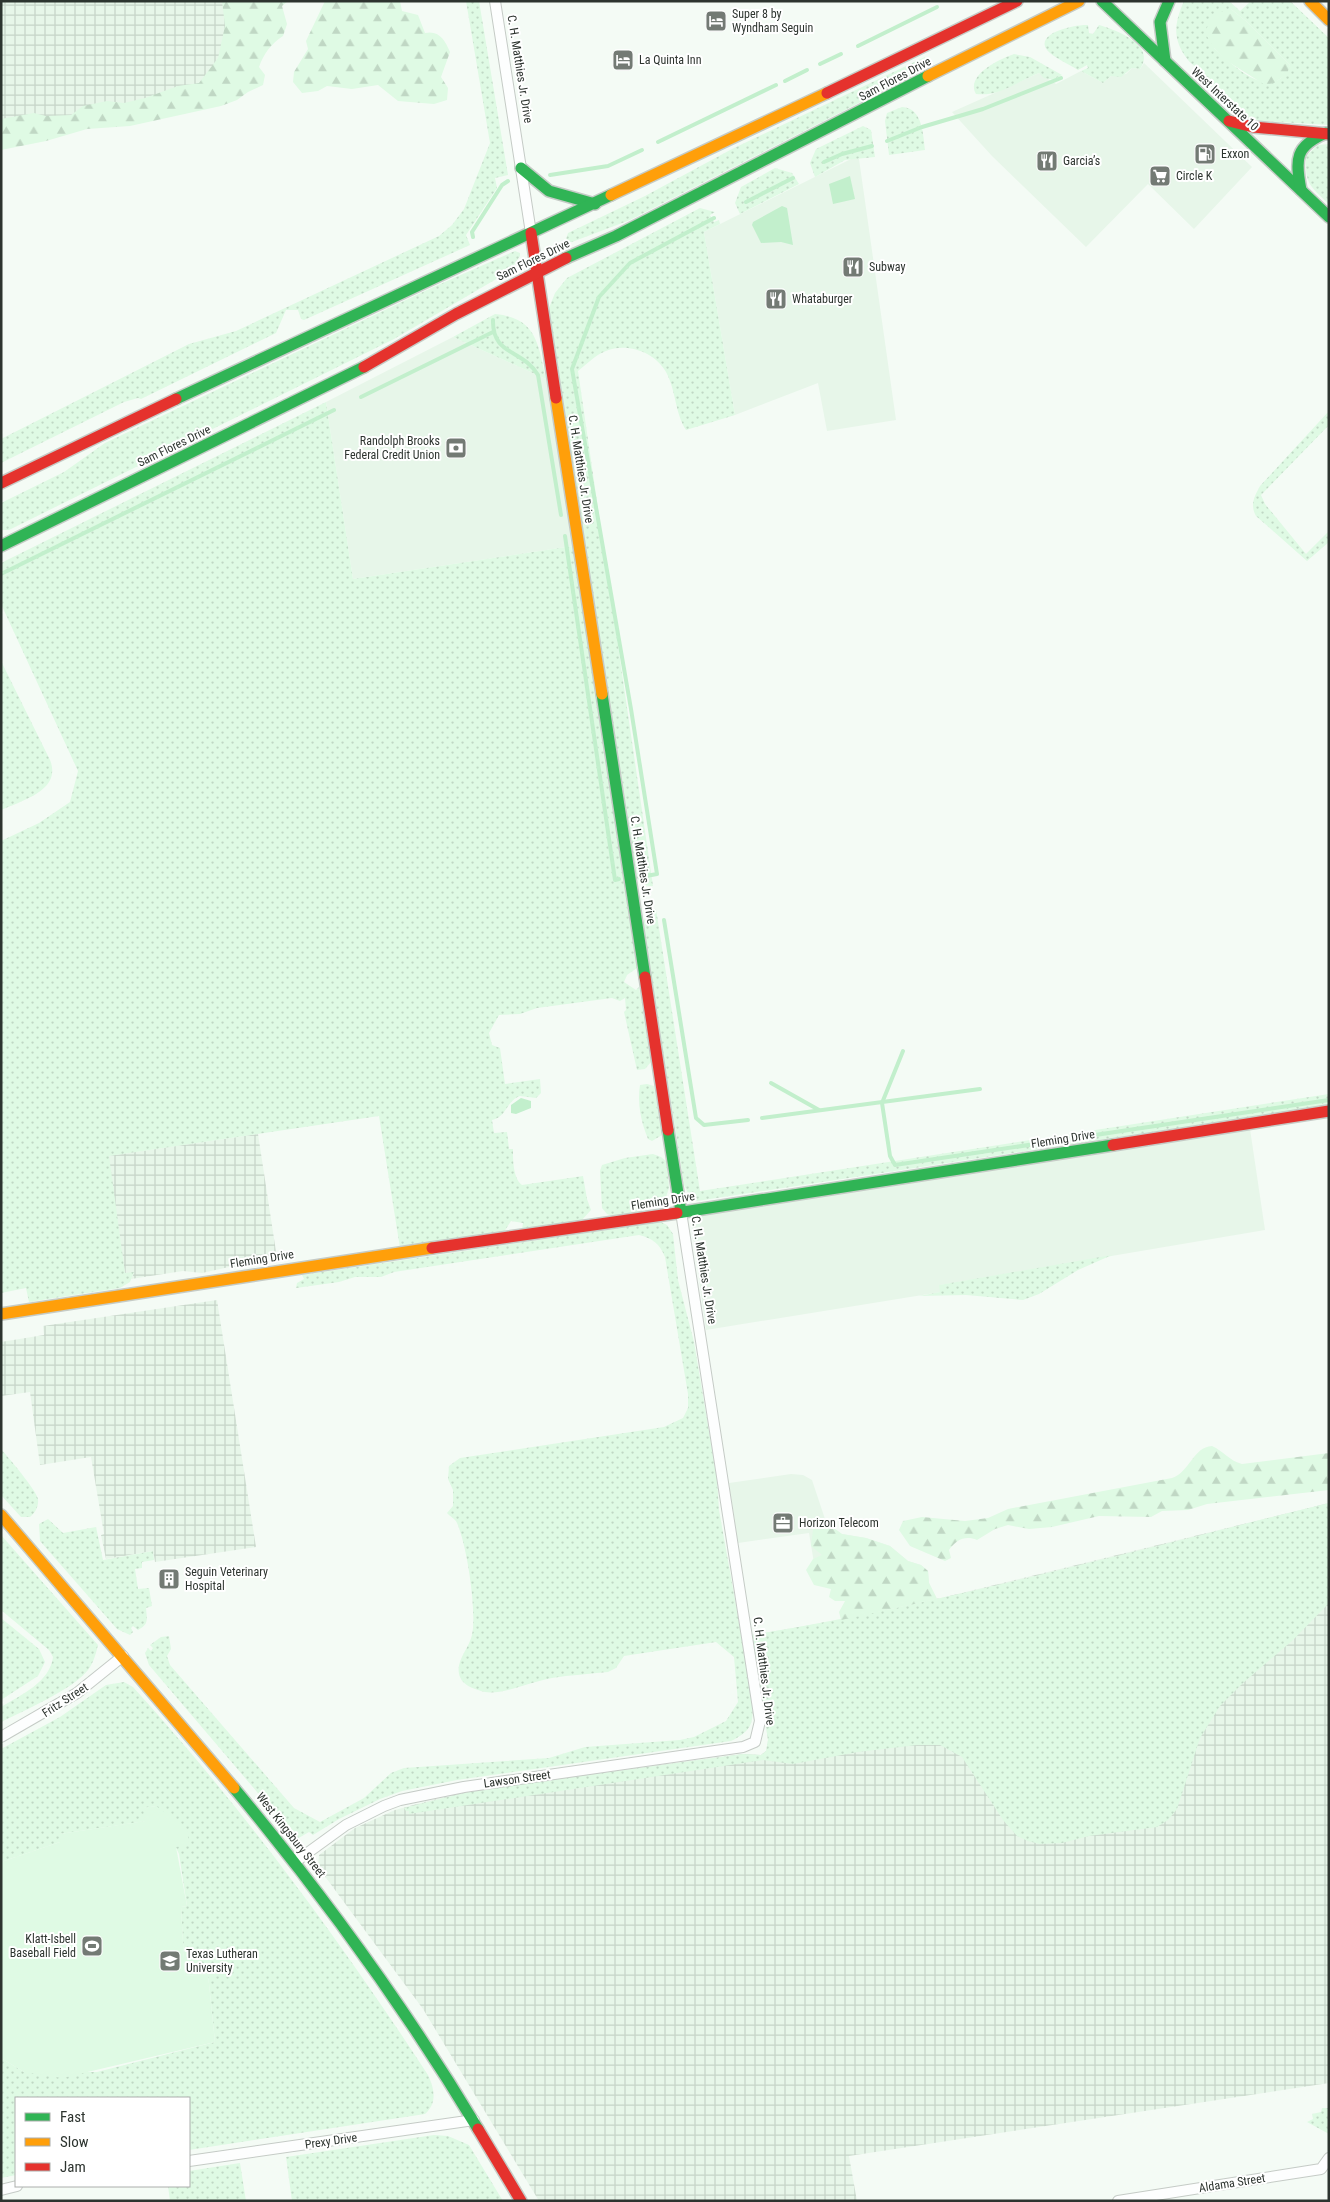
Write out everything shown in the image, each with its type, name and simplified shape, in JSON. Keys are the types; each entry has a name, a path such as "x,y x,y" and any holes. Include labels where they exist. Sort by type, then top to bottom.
{"main road":[{"name":"Sam Flores Drive","path":"1,546 375,362 456,314 616,236 1079,1"},
{"name":"West Interstate 10","path":"1102,1 1329,217"},
{"path":"1165,61 1159,31 1161,17 1169,1"},
{"path":"1310,1 1329,20"},
{"name":"Sam Flores Drive","path":"1,483 208,382 594,204 1016,2"},
{"path":"1229,121 1253,127 1328,134"},
{"path":"1301,190 1298,176 1298,154 1311,139 1328,134"},
{"path":"521,168 549,192 594,204"},
{"name":"C. H. Matthies Jr. Drive","path":"531,233 681,1212"},
{"name":"Fleming Drive","path":"1,1314 1329,1112"},
{"name":"West Kingsbury Street","path":"1,1515 216,1764 295,1862 372,1965 474,2120 520,2201"}],"street":[{"name":"C. H. Matthies Jr. Drive","path":"495,1 531,233"},
{"name":"C. H. Matthies Jr. Drive","path":"681,1212 760,1721 755,1742"},
{"name":"Fritz Street","path":"1,1737 77,1693 123,1656"},
{"name":"Lawson Street","path":"295,1862 346,1825 400,1800 464,1787 743,1747 755,1742"},
{"name":"Prexy Drive","path":"190,2161 474,2120"},
{"name":"Aldama Street","path":"1118,2201 1316,2169 1325,2165 1329,2158"},
{"path":"1,2190 15,2187"}],"shaded area":[{"path":"1,1 237,1 249,86 1,135"},
{"path":"1144,63 1252,167 1194,229 1148,184 1086,247 992,156 952,112 1039,73 1056,84 1081,71 1103,83 1111,76 1126,74 1132,68 1140,69"},
{"path":"853,158 859,159 896,420 827,431 818,383 735,415 704,232"},
{"path":"850,176 855,199 833,204 829,184"},
{"path":"782,206 787,208 793,245 781,242 761,243 752,225 753,222"},
{"path":"453,337 546,379 573,546 353,579 326,402"},
{"path":"521,1098 531,1101 531,1108 516,1114 511,1113 511,1105"},
{"path":"1250,1129 1265,1230 940,1285 941,1292 706,1330 691,1221 696,1215"},
{"path":"258,1134 277,1258 250,1262 245,1267 229,1267 202,1273 183,1271 131,1279 134,1273 125,1274 108,1156"},
{"path":"217,1300 256,1547 155,1562 153,1551 106,1559 101,1535 104,1534 91,1457 40,1465 30,1392 1,1396 1,1342 44,1335 43,1326"},
{"path":"791,1474 803,1475 812,1480 826,1522 834,1530 842,1534 866,1538 890,1546 908,1561 921,1565 928,1571 929,1583 937,1599 846,1565 815,1569 809,1533 738,1543 729,1483"},
{"path":"1329,1503 1329,2083 849,2156 857,2201 539,2201 423,2009 318,1867 319,1855 355,1828 395,1810 428,1801 476,1790 743,1754 761,1755 766,1751 768,1740 752,1635 854,1618"}],"green space":[{"path":"222,1 288,1 282,6 287,24 283,36 268,49 259,67 265,75 263,85 237,100 221,106 130,126 87,129 46,141 1,150 1,119 34,113 46,116 71,115 83,106 107,101 124,103 145,98 178,86 199,83 218,58 225,26"},
{"path":"325,1 400,1 402,11 418,15 425,33 434,33 441,37 450,52 441,77 448,88 447,100 434,104 398,101 378,85 352,89 327,86 318,91 302,93 293,82 294,72 308,49 306,41"},
{"path":"466,1 479,1 508,175 495,178 497,188 466,235 470,245 304,320 301,319 298,310 286,310 276,333 141,399 138,398 124,402 1,463 1,439 189,344 236,331 439,236 452,225 464,209 490,143"},
{"path":"1184,1 1229,1 1240,11 1251,1 1290,1 1329,38 1329,125 1261,121 1238,115 1228,101 1216,96 1209,83 1204,82 1198,75 1199,71 1189,61 1179,45 1176,31 1178,17","holes":["1231,9 1247,22 1290,65 1283,76 1274,82 1264,82 1242,72 1214,48"]},
{"path":"1231,9 1247,22 1290,65 1287,74 1274,83 1265,85 1227,61 1214,48 1205,33 1207,28 1211,20 1218,14"},
{"path":"1088,25 1089,33 1093,34 1099,25 1132,40 1143,53 1144,60 1140,69 1132,68 1121,77 1111,76 1103,83 1081,71 1088,68 1087,65 1078,70 1047,50 1045,44 1047,38 1052,34 1067,28"},
{"path":"1014,54 1030,57 1062,75 1053,80 1044,78 1039,73 1001,91 976,94 975,80 979,74 993,64"},
{"path":"925,57 928,65 900,82 630,220 572,242 568,242 566,239 568,233 645,196 732,149"},
{"path":"902,107 914,112 918,117 921,123 925,150 889,155 885,121 887,113"},
{"path":"863,126 871,130 875,157 845,160 815,177 810,163 816,149"},
{"path":"1329,144 1329,204 1310,183 1306,173 1306,156 1318,145"},
{"path":"775,168 792,173 799,184 740,214 735,203 741,187"},
{"path":"700,208 715,212 710,215 714,222 719,220 720,224 704,232 735,415 686,430 666,372 648,354 631,348 614,348 606,351 595,357 578,371 653,886 650,886 642,884 637,878 549,308 555,293 567,278"},
{"path":"515,251 520,253 520,256 510,271 394,339 9,530 1,530 1,503 64,472 105,443 429,289"},
{"path":"495,314 520,321 527,327 537,344 546,379 453,337"},
{"path":"326,402 353,579 573,546 637,968 627,975 624,982 636,990 639,987 651,1062 645,1069 637,1070 624,1012 626,1010 625,998 620,1001 612,998 537,1008 520,1014 499,1015 489,1033 492,1045 500,1048 505,1084 540,1079 541,1093 536,1098 520,1096 515,1098 501,1116 492,1120 494,1133 507,1132 509,1149 513,1149 515,1173 522,1185 583,1176 591,1210 581,1221 522,1230 523,1223 511,1221 504,1232 400,1248 379,1116 109,1156 125,1273 134,1272 130,1282 120,1288 29,1302 26,1288 1,1293 1,841 39,823 70,802 78,771 1,604 1,576 7,573 6,570 1,572 1,563"},
{"path":"1329,411 1329,425 1261,495 1265,504 1306,554 1329,531 1329,542 1307,561 1256,516 1253,508 1254,501 1260,486"},
{"path":"1,661 50,760 52,770 46,786 29,798 1,810"},
{"path":"656,909 700,1191 1329,1094 1329,1105 697,1201 689,1195 684,1185 643,924 646,914"},
{"path":"640,1085 654,1086 662,1135 652,1141 648,1139 639,1106"},
{"path":"653,1154 667,1162 669,1188 666,1197 660,1203 645,1210 613,1216 607,1214 602,1208 600,1171 602,1165 625,1158"},
{"path":"661,1222 667,1225 673,1234 678,1280 694,1342 717,1479 719,1510 752,1695 753,1711 749,1728 731,1741 457,1780 402,1791 380,1799 339,1819 313,1835 309,1832 297,1839 149,1665 145,1653 148,1648 151,1651 153,1648 150,1645 161,1637 169,1636 171,1649 167,1656 170,1665 294,1808 320,1822 364,1798 391,1773 404,1768 549,1758 585,1747 680,1740 694,1737 726,1721 738,1702 734,1657 716,1642 624,1656 616,1668 608,1672 552,1678 509,1690 485,1692 464,1683 460,1677 460,1661 472,1635 473,1611 470,1579 461,1533 456,1521 447,1513 453,1506 453,1490 448,1479 449,1466 460,1458 664,1427 683,1418 688,1408 688,1394 665,1257 661,1248 655,1242 639,1235 394,1272 381,1277 355,1277 339,1282 296,1288 297,1283 304,1279 302,1275"},
{"path":"1112,1255 1078,1270 1039,1294 1023,1300 966,1295 919,1296 940,1292 939,1285"},
{"path":"1212,1446 1234,1461 1242,1464 1329,1453 1329,1490 1207,1504 1188,1510 1162,1511 1151,1517 1099,1516 1052,1527 1029,1529 1008,1525 995,1529 977,1540 965,1538 958,1541 949,1550 951,1558 945,1561 910,1546 899,1530 903,1521 922,1517 965,1521 988,1518 1008,1509 1172,1478 1183,1471 1200,1451"},
{"path":"1,1449 22,1474 38,1499 37,1507 30,1517 21,1517 1,1495"},
{"path":"1329,1503 1329,1603 1293,1640 1243,1683 1220,1706 1200,1738 1177,1809 1168,1820 1157,1827 1089,1836 1062,1843 1040,1844 1028,1841 1017,1836 1003,1820 962,1757 940,1745 917,1745 858,1752 793,1764 763,1760 409,1814 409,1811 406,1811 404,1808 476,1790 743,1754 761,1755 766,1751 768,1740 752,1635 969,1592"},
{"path":"48,1519 63,1533 96,1527 103,1560 153,1551 154,1560 142,1562 142,1568 135,1569 138,1589 149,1588 152,1606 146,1608 147,1619 144,1626 138,1630 133,1626 131,1628 133,1632 130,1635 117,1629 40,1541 39,1524"},
{"path":"818,1522 826,1522 842,1534 866,1538 890,1546 908,1561 921,1565 928,1571 929,1583 937,1599 841,1620 839,1612 845,1601 835,1601 829,1597 831,1589 814,1585 806,1570 813,1559 822,1555 811,1546 813,1530"},
{"path":"1,1535 98,1645 88,1670 71,1685 48,1699 1,1722 1,1707 41,1681 51,1666 53,1657 49,1650 1,1610"},
{"path":"1,1618 39,1649 45,1662 38,1676 1,1700"},
{"path":"124,1682 133,1687 213,1779 288,1875 395,2024 428,2075 434,2096 432,2105 425,2114 190,2150 190,2097 15,2097 15,2175 1,2178 1,2058 24,2072 97,2072 215,2042 208,1974 185,1976 181,1907 187,1906 179,1854 156,1806 144,1808 146,1821 60,1834 60,1842 1,1862 1,1749 60,1717 106,1685"},
{"name":"Klatt-Isbell Baseball Field","path":"156,1806 187,1829 189,1844 176,1847 187,1906 181,1907 185,1976 208,1974 215,2042 62,2078 24,2072 1,2058 1,1862 60,1842 60,1834 145,1821 143,1808"},
{"path":"1322,2108 1329,2108 1329,2134 1307,2122 1313,2119 1312,2114 1321,2112"},
{"path":"434,2135 448,2136 469,2145 503,2201 292,2201 286,2157"},
{"path":"240,2163 246,2201 170,2201 168,2187 190,2187 190,2171"}],"waterway":[{"path":"858,46 937,7"},
{"path":"820,64 841,54"},
{"path":"785,81 807,70"},
{"path":"887,141 922,127 983,109 1061,78"},
{"path":"658,142 776,85"},
{"path":"824,162 842,154 872,146"},
{"path":"550,175 608,166 642,150"},
{"path":"746,202 793,178"},
{"path":"473,237 472,232 502,185 508,181"},
{"path":"646,876 657,874 631,709 572,369 599,297 630,263 714,218"},
{"path":"493,320 494,332 498,340 503,346 524,360 538,375 561,515"},
{"path":"361,397 493,332"},
{"path":"1,574 334,410"},
{"path":"565,536 615,880 619,879"},
{"path":"664,920 696,1118 704,1125 748,1120"},
{"path":"903,1051 882,1103 890,1156 895,1165 1329,1100"},
{"path":"771,1083 819,1110"},
{"path":"762,1118 980,1089"}],"traffic: fast":[{"path":"1102,1 1329,217"},
{"path":"1165,61 1160,22 1169,1"},
{"path":"566,258 616,236 928,76"},
{"path":"1301,190 1298,170 1300,155 1308,143 1326,133"},
{"path":"521,168 549,191 595,204"},
{"path":"176,399 611,195"},
{"path":"1,546 364,367"},
{"path":"602,694 645,977"},
{"path":"668,1130 681,1212"},
{"path":"677,1213 1113,1145"},
{"path":"234,1788 300,1870 363,1954 451,2084 478,2129"}],"traffic: slow":[{"path":"928,76 1079,1"},
{"path":"1310,1 1329,20"},
{"path":"611,195 827,93"},
{"path":"556,398 602,694"},
{"path":"1,1314 432,1248"},
{"path":"1,1515 234,1788"}],"traffic: jam":[{"path":"827,93 1017,1"},
{"path":"1229,121 1253,127 1329,134"},
{"path":"531,233 556,398"},
{"path":"364,367 456,314 566,258"},
{"path":"1,483 176,399"},
{"path":"645,977 668,1130"},
{"path":"1113,1145 1329,1111"},
{"path":"432,1248 677,1213"},
{"path":"478,2129 521,2201"}],"place":[{"name":"Super 8 by Wyndham Seguin","path":"716,21"},
{"name":"La Quinta Inn","path":"623,60"},
{"name":"Exxon","path":"1205,154"},
{"name":"Garcia’s","path":"1047,161"},
{"name":"Circle K","path":"1160,176"},
{"name":"Subway","path":"853,267"},
{"name":"Whataburger","path":"776,299"},
{"name":"Randolph Brooks Federal Credit Union","path":"456,448"},
{"name":"Horizon Telecom","path":"783,1523"},
{"name":"Seguin Veterinary Hospital","path":"169,1579"},
{"name":"Klatt-Isbell Baseball Field","path":"92,1946"},
{"name":"Texas Lutheran University","path":"170,1961"}]}
